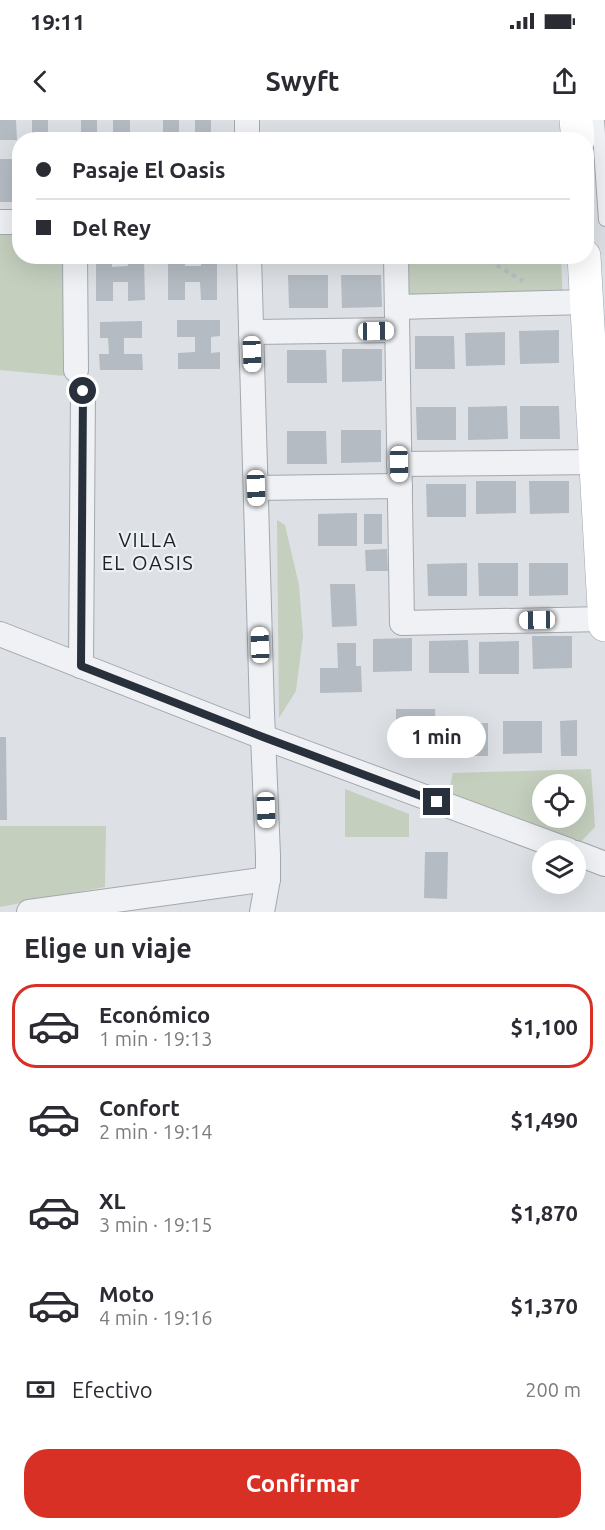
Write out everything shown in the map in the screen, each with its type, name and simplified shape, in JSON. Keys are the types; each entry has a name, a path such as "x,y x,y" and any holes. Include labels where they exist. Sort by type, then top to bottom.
{"main road":[{"path":"585,264 605,625"}],"street":[{"path":"75,264 79,380 81,666"},
{"path":"249,264 267,879 262,912"},
{"path":"402,264 397,319 402,623 605,619"},
{"path":"251,332 587,302"},
{"path":"256,488 400,475 597,462"},
{"path":"0,634 263,737 541,840"},
{"path":"586,857 605,864"},
{"path":"28,912 267,879"}],"lane":[{"path":"598,120 605,220"}],"green space":[{"path":"0,229 12,229 12,264 64,264 65,376 0,370"},
{"path":"401,264 561,264 563,305 403,310"},
{"path":"277,520 285,525 299,585 303,636 296,691 279,718"},
{"path":"591,769 595,827 583,840 562,840 448,795 453,773"},
{"path":"345,789 409,814 409,837 345,837"},
{"path":"0,826 106,826 105,887 0,907"}],"building":[{"path":"0,120 16,120 17,132 12,132 12,140 0,140"},
{"path":"32,120 48,120 48,132 32,132"},
{"path":"81,120 97,120 97,132 81,132"},
{"path":"113,120 130,120 130,132 113,132"},
{"path":"163,120 179,120 179,132 163,132"},
{"path":"195,120 211,120 211,132 195,132"},
{"path":"0,159 12,159 12,202 0,202"},
{"path":"96,264 112,264 112,267 144,264 145,300 128,301 128,282 113,282 113,301 96,301"},
{"path":"168,264 201,266 201,264 217,264 217,300 201,300 200,282 185,282 185,300 168,300"},
{"path":"288,275 328,275 328,308 289,308"},
{"path":"341,275 381,275 382,307 342,308"},
{"path":"177,320 220,320 220,336 211,337 211,353 220,352 220,369 178,369 178,353 195,352 195,337 177,337"},
{"path":"142,321 142,338 124,338 124,354 142,354 143,370 100,370 99,354 109,354 108,338 100,338 100,322"},
{"path":"559,330 559,363 520,364 519,331"},
{"path":"505,332 505,365 466,366 465,333"},
{"path":"415,336 454,336 455,369 415,369"},
{"path":"342,349 382,349 382,381 342,382"},
{"path":"287,350 326,350 327,383 287,383"},
{"path":"507,406 508,439 468,440 468,407"},
{"path":"520,406 559,406 560,439 520,439"},
{"path":"416,407 456,407 456,440 417,440"},
{"path":"341,430 381,430 381,462 341,463"},
{"path":"287,431 326,431 327,464 287,464"},
{"path":"476,481 516,481 516,513 476,514"},
{"path":"529,481 569,481 569,513 530,514"},
{"path":"426,484 466,484 466,517 427,517"},
{"path":"357,513 357,546 318,546 318,514"},
{"path":"364,514 382,514 382,544 364,544"},
{"path":"387,549 388,571 366,571 365,550"},
{"path":"467,563 467,596 428,596 427,564"},
{"path":"478,563 518,563 518,596 479,596"},
{"path":"529,563 568,563 568,595 529,596"},
{"path":"330,584 355,584 357,626 332,627"},
{"path":"532,636 572,636 572,668 533,669"},
{"path":"412,638 412,671 373,672 373,639"},
{"path":"468,640 469,673 429,673 429,641"},
{"path":"519,641 519,674 479,674 479,642"},
{"path":"337,643 356,643 356,666 361,666 362,692 320,693 320,668 338,668"},
{"path":"396,709 435,709 436,741 396,742"},
{"path":"577,720 577,756 561,756 560,721"},
{"path":"503,721 542,721 542,753 503,754"},
{"path":"488,723 488,756 449,756 448,724"},
{"path":"0,737 6,737 7,820 0,820"},
{"path":"425,852 448,852 447,899 424,898"}],"district":[{"name":"VILLA EL OASIS","path":"148,552"}],"route":[{"path":"83,391 81,666 437,802"}]}
